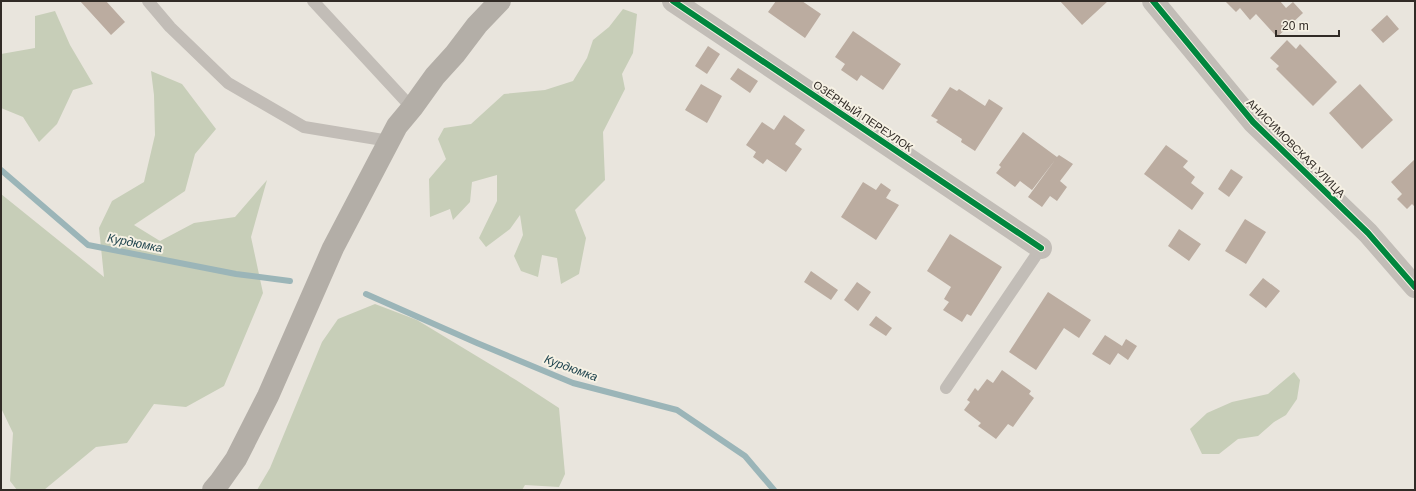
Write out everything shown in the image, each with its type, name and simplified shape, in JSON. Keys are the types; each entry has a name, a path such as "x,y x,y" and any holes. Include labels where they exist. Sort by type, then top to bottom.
{"main road":[{"path":"213,490 236,459 268,396 333,248 397,126 435,76 455,54 477,25 500,1"}],"street":[{"name":"ОЗЁРНЫЙ ПЕРЕУЛОК","path":"673,1 1042,248"},
{"name":"АНИСИМОВСКАЯ УЛИЦА","path":"1153,1 1253,122 1368,233 1414,283"}],"lane":[{"path":"148,1 170,27 228,83 304,126 389,141"},
{"path":"313,1 412,108"},
{"path":"946,388 1042,248"}],"green space":[{"path":"623,9 637,14 633,53 622,74 625,89 603,132 605,180 575,210 586,238 579,274 561,284 557,258 542,255 538,277 521,271 514,256 523,235 520,215 510,229 486,247 479,238 497,201 497,175 472,182 470,202 453,220 450,209 430,217 429,179 446,159 438,139 444,128 471,124 504,94 545,90 573,81 587,58 593,40 609,27"},
{"path":"55,11 70,45 93,84 73,90 57,124 39,142 23,117 1,108 1,54 35,48 35,16"},
{"path":"151,71 182,84 216,129 195,154 185,191 134,225 160,241 194,223 235,217 267,180 251,237 263,293 224,386 186,407 154,404 127,443 96,447 44,490 17,490 10,481 13,433 1,408 1,194 104,277 99,228 112,201 144,182 155,135 154,95"},
{"path":"375,304 417,320 559,408 565,474 559,487 525,485 522,490 257,490 270,468 322,342 338,319"},
{"path":"1294,372 1300,380 1297,399 1286,415 1274,422 1258,436 1238,439 1219,454 1202,454 1190,429 1207,413 1232,402 1268,394"}],"building":[{"path":"80,1 106,1 125,22 111,35"},
{"path":"776,1 802,1 821,14 805,38 768,12"},
{"path":"1060,1 1108,1 1082,25"},
{"path":"1225,1 1280,1 1286,8 1293,2 1303,13 1277,37 1256,14 1250,20 1240,8 1236,12"},
{"path":"1387,15 1399,29 1383,43 1371,30"},
{"path":"853,31 901,64 883,90 861,75 857,81 841,70 845,64 835,57"},
{"path":"1287,40 1296,49 1300,44 1337,82 1313,106 1276,69 1279,66 1270,58"},
{"path":"708,46 720,54 707,74 695,66"},
{"path":"738,68 758,81 750,93 730,79"},
{"path":"701,84 722,96 707,123 685,110"},
{"path":"1360,84 1393,120 1362,149 1329,113"},
{"path":"950,87 957,91 959,89 985,106 989,99 1003,108 975,151 961,142 962,139 936,122 938,120 931,116"},
{"path":"784,115 805,130 795,144 802,149 786,172 767,159 763,164 753,157 756,152 746,145 762,122 774,130"},
{"path":"1023,132 1057,157 1059,155 1073,164 1060,181 1067,187 1057,201 1050,196 1042,207 1028,197 1055,160 1032,190 1020,181 1015,187 996,173 1001,167 999,165"},
{"path":"1166,145 1188,161 1183,167 1195,177 1191,183 1204,193 1192,210 1144,174"},
{"path":"1415,159 1415,207 1412,204 1407,209 1397,199 1402,194 1391,182"},
{"path":"1231,169 1243,177 1229,197 1218,189"},
{"path":"863,182 876,190 881,183 891,190 886,198 899,205 876,240 841,217"},
{"path":"1245,219 1266,232 1246,264 1225,251"},
{"path":"1179,229 1201,244 1189,261 1168,246"},
{"path":"950,234 1002,267 971,316 967,314 962,322 943,310 949,302 944,299 951,287 927,271"},
{"path":"811,271 838,290 831,300 804,282"},
{"path":"1263,278 1280,291 1266,308 1249,295"},
{"path":"857,282 871,292 858,311 844,300"},
{"path":"1048,292 1091,320 1079,338 1064,328 1036,370 1009,352"},
{"path":"876,316 892,328 886,336 869,325"},
{"path":"1105,335 1122,346 1126,339 1137,346 1128,360 1118,353 1110,365 1092,354"},
{"path":"1002,370 1031,391 1029,394 1034,398 1013,427 1008,424 996,439 978,426 981,423 964,410 970,402 967,400 975,388 978,391 987,379 993,383"}],"waterway":[{"name":"Курдюмка","path":"1,170 88,245 236,274 290,281"},
{"name":"Курдюмка","path":"366,294 573,383 677,410 745,456 774,490"}],"cycle path":[{"path":"673,1 1041,248"},
{"path":"1153,1 1253,122 1368,233 1415,287"}]}
